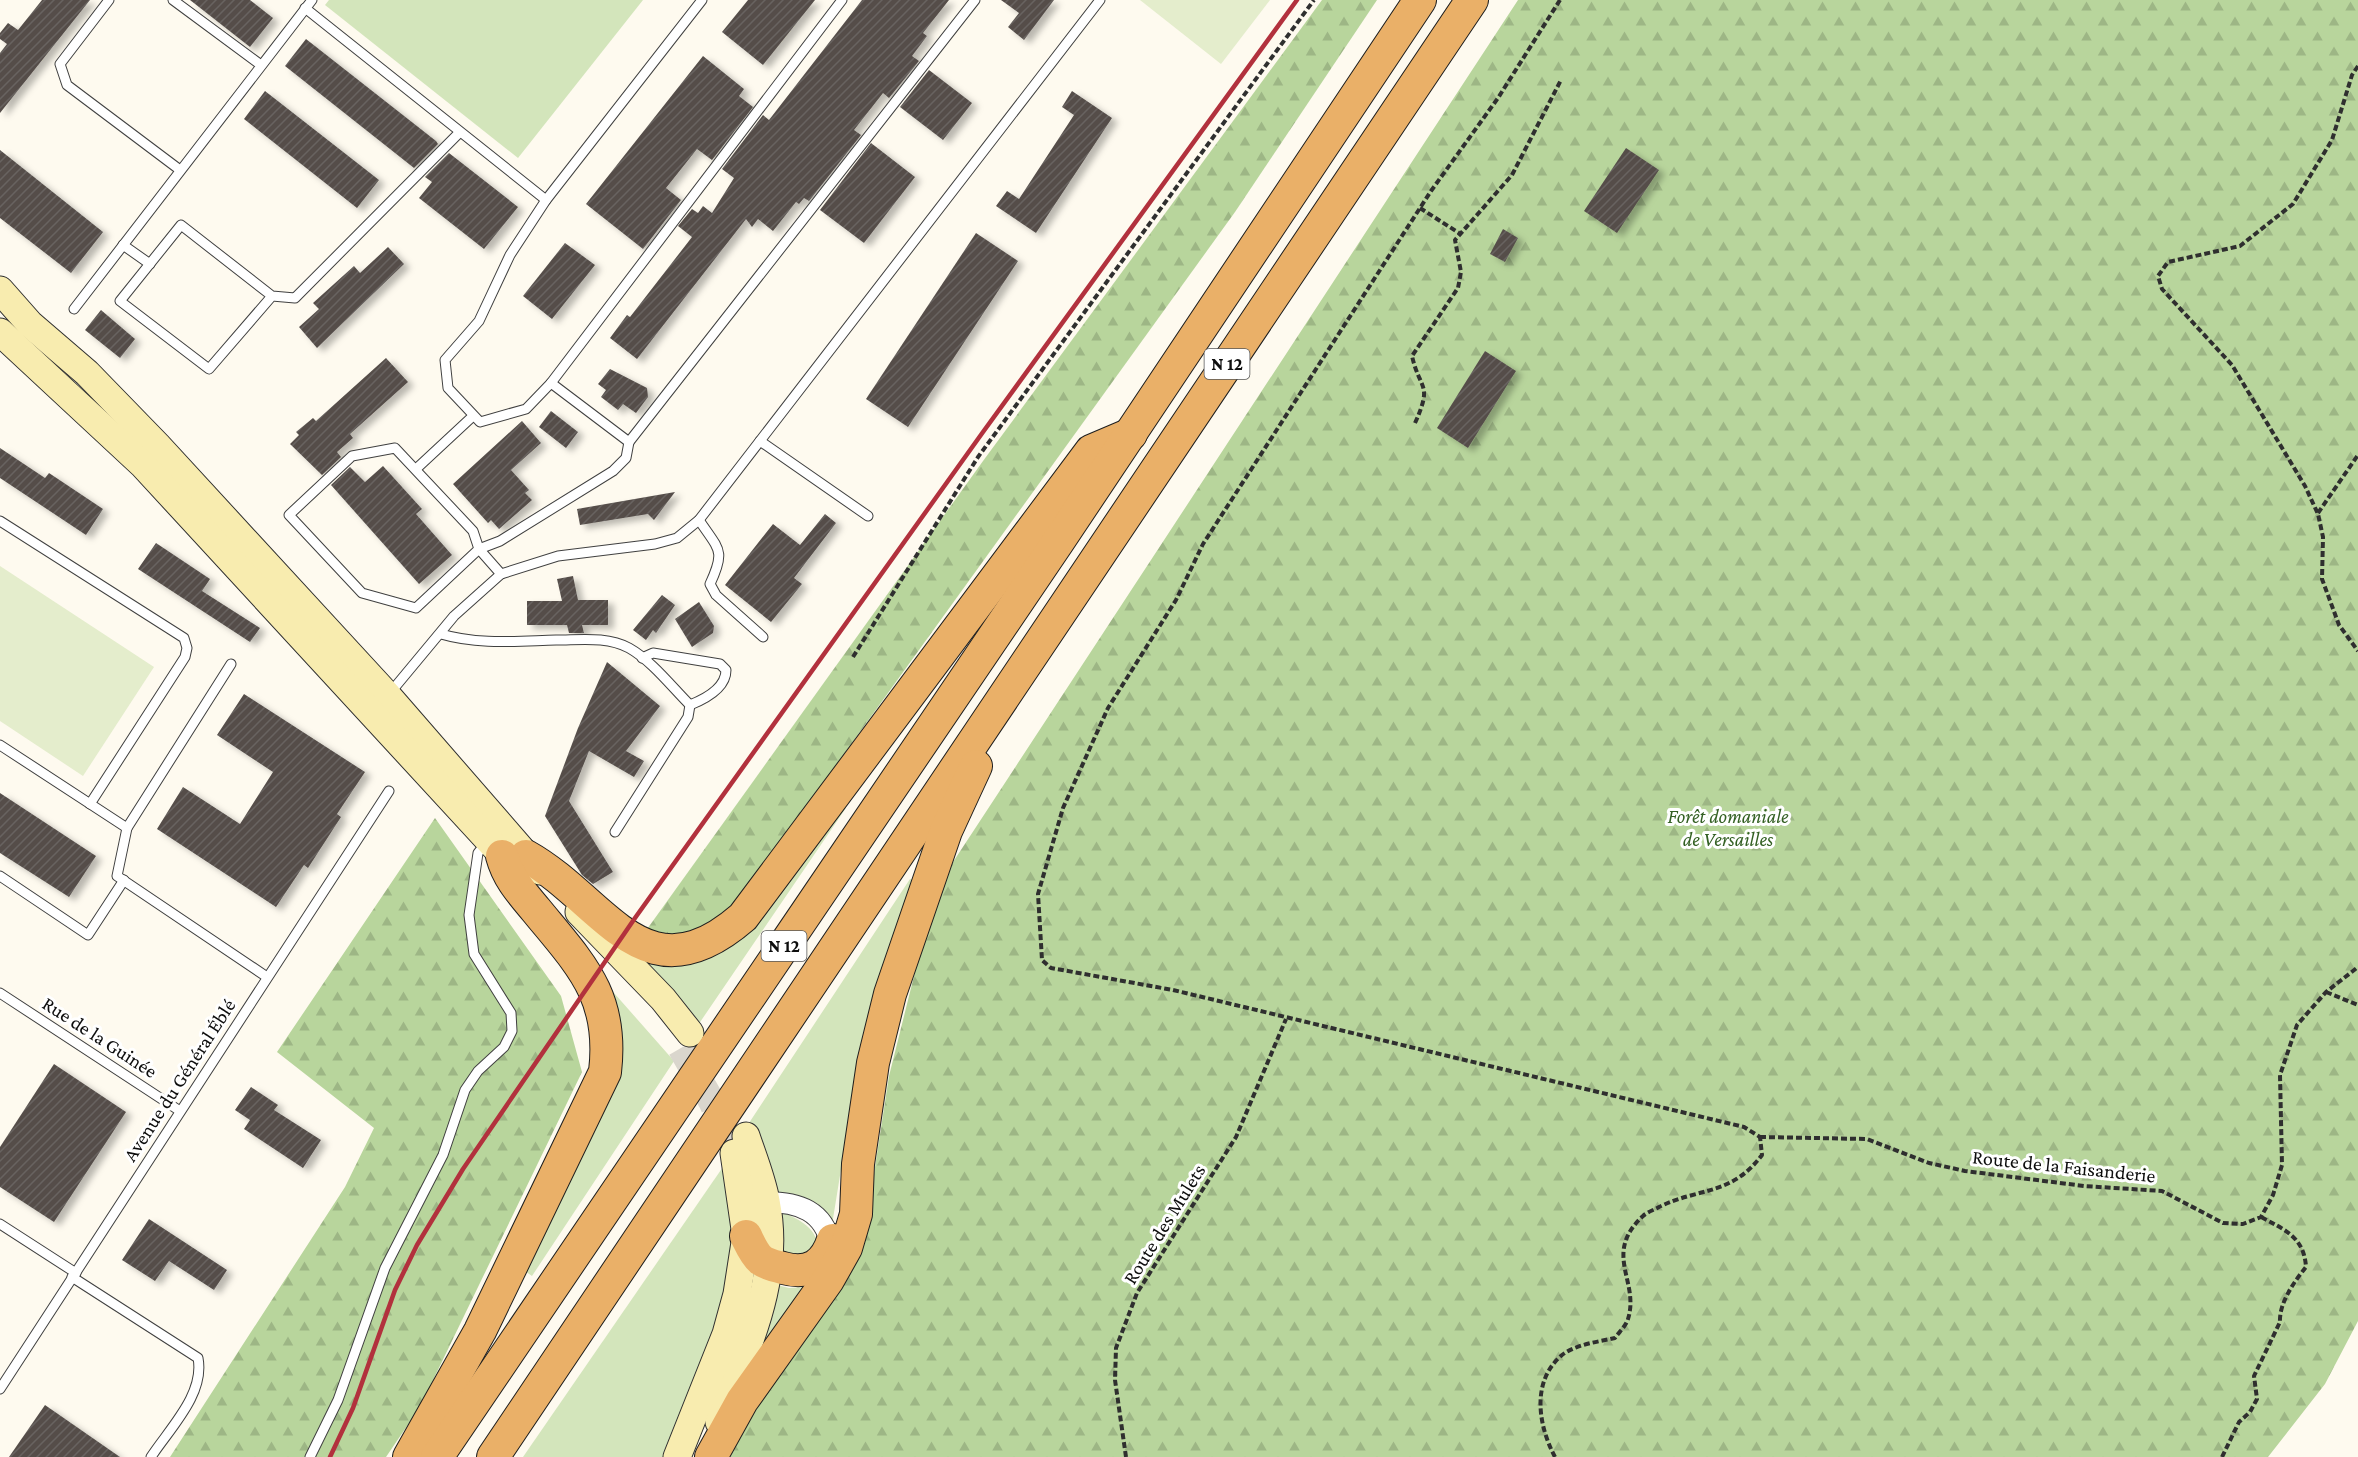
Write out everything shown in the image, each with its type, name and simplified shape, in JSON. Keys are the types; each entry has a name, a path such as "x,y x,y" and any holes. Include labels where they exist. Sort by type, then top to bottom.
{"highway":[{"name":"N 12","path":"437,1457 1131,434 1420,0"},
{"name":"N 12","path":"493,1457 1472,0"},
{"path":"410,1457 480,1331 605,1072 607,1031 604,1011 595,989 569,951 507,875 505,851 546,867 612,926 649,946 667,950 693,949 720,937 743,917 1091,451 1131,434"},
{"path":"709,1457 742,1401 828,1280 846,1248 856,1214 858,1164 873,1063 890,994 946,831 975,771 983,729"},
{"path":"746,1236 760,1259 770,1265 808,1271 823,1262 831,1245 858,1164"}],"main road":[{"path":"2,293 30,324 87,374 157,446 388,696 505,851"},
{"path":"0,332 143,465 505,851 663,999 686,1040"},
{"path":"677,1457 726,1334 736,1294 746,1236 740,1144 766,1202 770,1265 764,1303 752,1341 709,1457"}],"street":[{"path":"766,1202 787,1202 810,1211 828,1228 831,1245"}],"lane":[{"path":"109,0 60,64 67,85 180,170"},
{"path":"173,0 261,65"},
{"path":"74,309 312,0"},
{"path":"702,0 546,200 510,255 478,321 445,360 448,388 480,422 526,409 551,383 842,0"},
{"path":"501,574 479,549 473,531 395,448 352,456 289,515 362,593 416,609 479,549 500,541 613,471 626,458 629,442 975,0"},
{"path":"388,696 454,616 501,574 558,556 655,544 677,538 699,520 1100,0"},
{"path":"305,8 459,133 546,200"},
{"path":"272,296 210,369 120,301 181,225 272,296 295,298 459,133"},
{"path":"123,245 150,264"},
{"path":"551,383 629,442"},
{"path":"416,470 473,416"},
{"path":"760,441 868,516"},
{"path":"699,520 719,551 720,562 710,584 716,595 763,637"},
{"path":"0,521 184,638 187,648 185,657 90,804"},
{"path":"441,634 463,640 498,642 599,639 627,647 642,657 690,705"},
{"path":"642,657 653,653 720,664 726,670 722,684 701,701 690,705"},
{"path":"231,664 127,828 117,876 267,976"},
{"path":"615,832 688,717 690,705"},
{"path":"0,745 127,828"},
{"name":"Avenue du Général Éblé","path":"0,1389 389,791"},
{"path":"310,1457 338,1400 385,1268 443,1155 465,1090 478,1071 504,1047 512,1031 511,1013 474,954 469,915 478,853 505,851"},
{"path":"0,876 88,935 124,880"},
{"name":"Rue de la Guinée","path":"0,993 180,1111"},
{"path":"0,1224 198,1358 201,1374 196,1389 151,1457"}],"path":[{"path":"853,657 978,457 1314,0"},
{"path":"1555,1457 1539,1409 1545,1378 1562,1356 1583,1345 1615,1338 1628,1321 1631,1298 1622,1262 1627,1237 1643,1215 1672,1201 1722,1188 1750,1172 1762,1155 1760,1137 1744,1127 1286,1019 1173,990 1051,968 1042,960 1038,894 1056,826 1108,708 1154,637 1203,544 1420,208 1498,98 1560,0"},
{"path":"2358,66 2352,75 2332,140 2293,204 2240,246 2168,262 2158,276 2162,289 2232,365 2305,486 2318,514 2323,537 2322,579 2339,625 2358,651"},
{"path":"1414,423 1422,407 1426,388 1415,368 1412,356 1458,288 1461,272 1455,240 1459,233 1496,196 1512,175 1561,80"},
{"path":"1420,208 1459,233"},
{"path":"2318,514 2358,455"},
{"path":"2222,1457 2240,1422 2250,1412 2257,1399 2254,1376 2280,1322 2279,1313 2295,1280 2306,1267 2305,1252 2290,1233 2261,1216 2274,1195 2282,1165 2280,1075 2297,1025 2326,992 2358,967"},
{"path":"2326,992 2358,1005"},
{"name":"Route des Mulets","path":"1126,1457 1115,1380 1116,1348 1137,1293 1236,1137 1286,1019"},
{"name":"Route de la Faisanderie","path":"1760,1137 1868,1139 1929,1163 1965,1171 2084,1186 2162,1191 2223,1223 2243,1224 2261,1216"}],"green space":[{"path":"329,0 643,0 518,158 325,5"},
{"path":"1140,0 1270,0 1221,64"},
{"path":"1322,0 1377,0 1235,212 730,912 690,936 645,932 983,461"},
{"name":"Forêt domaniale de Versailles","path":"1518,0 2358,0 2358,1321 2325,1384 2268,1457 730,1457 767,1388 865,1232 889,1076 936,888"},
{"path":"0,566 154,667 83,776 0,721"},
{"path":"841,805 846,808 694,1031 632,949 664,963 680,964 700,960"},
{"path":"435,818 561,996 582,1072 420,1407 386,1457 170,1457 345,1187 374,1128 277,1052"},
{"path":"910,879 915,880 863,1033 832,1225 776,1195 749,1123"},
{"path":"607,985 674,1061 532,1276 519,1267 602,1099"},
{"path":"725,1164 733,1241 731,1286 670,1457 523,1457"},
{"path":"779,1211 800,1221 812,1231 818,1244 818,1252 775,1260"},
{"path":"773,1284 789,1288 807,1287 746,1385"}],"building":[{"path":"42,0 90,0 0,113 0,53 7,44 0,39 0,33 8,23 18,30"},
{"path":"190,0 250,0 273,18 250,47"},
{"path":"748,0 815,0 763,65 722,32"},
{"path":"862,0 949,0 923,33 927,36 912,56 919,61 889,98 883,93 854,130 861,135 809,201 804,198 799,204 796,202 773,231 758,219 752,227 746,219 637,359 610,338 627,315 630,317 692,237 678,226 692,209 698,213 703,206 712,213 734,178 722,169 763,115 769,120"},
{"path":"1001,0 1054,0 1024,40 1008,27 1019,13"},
{"path":"306,39 438,144 414,168 285,66"},
{"path":"703,56 744,89 739,96 753,107 712,160 697,149 666,188 681,200 643,249 586,204"},
{"path":"929,70 972,103 943,140 900,107"},
{"path":"265,91 379,180 357,208 244,119"},
{"path":"1072,91 1112,118 1036,233 996,206 1007,191 1019,199 1074,115 1062,107"},
{"path":"871,143 915,177 864,243 820,210"},
{"path":"1626,148 1659,170 1617,233 1584,211"},
{"path":"0,150 103,232 71,273 0,218"},
{"path":"449,153 518,207 484,249 419,198 432,182 425,177"},
{"path":"1503,229 1518,238 1505,262 1490,254"},
{"path":"976,233 1018,261 908,427 866,399"},
{"path":"565,243 595,265 552,319 523,296"},
{"path":"388,247 404,264 317,348 299,327 319,309 313,303 354,266 360,273"},
{"path":"101,310 135,339 120,358 85,330"},
{"path":"1485,351 1516,371 1468,448 1437,428"},
{"path":"386,358 408,382 350,434 353,438 337,452 341,457 322,475 290,444 299,435 296,432 313,418 316,421"},
{"path":"610,369 647,388 648,397 636,413 623,404 618,410 601,397 606,390 598,384"},
{"path":"551,411 578,432 566,448 539,427"},
{"path":"522,421 541,443 511,470 529,490 525,493 532,500 499,529 491,520 488,523 453,484"},
{"path":"0,448 45,478 49,473 103,509 86,535 0,478"},
{"path":"383,466 422,509 416,514 452,555 419,584 331,485 350,467 365,482"},
{"path":"675,492 654,520 648,514 580,525 577,509"},
{"path":"825,514 836,523 794,578 802,584 771,622 725,585 773,524 800,545"},
{"path":"156,543 210,579 202,591 260,628 250,642 138,569"},
{"path":"573,576 578,600 608,600 608,625 582,625 584,633 569,633 567,625 527,625 527,601 562,601 557,579"},
{"path":"662,595 675,605 656,633 653,630 646,640 633,630"},
{"path":"699,602 714,626 713,633 692,647 675,619"},
{"path":"607,662 660,706 626,751 644,761 634,777 589,751 569,801 613,872 593,884 582,875 545,816 578,728"},
{"path":"244,694 365,772 337,814 341,817 308,868 304,865 276,907 157,829 183,787 240,824 273,772 217,735"},
{"path":"0,793 96,856 69,897 0,853"},
{"path":"54,1064 126,1112 54,1222 0,1187 0,1147"},
{"path":"251,1087 278,1105 274,1110 321,1140 303,1168 244,1129 250,1120 235,1110"},
{"path":"149,1219 227,1270 214,1290 169,1261 155,1281 122,1260"},
{"path":"45,1405 120,1457 9,1457"}],"tunnel":[{"path":"681,1048 712,1102 734,1153"}],"railway":[{"path":"330,1457 353,1408 395,1290 417,1245 463,1169 635,918 983,432 1297,0"}]}
